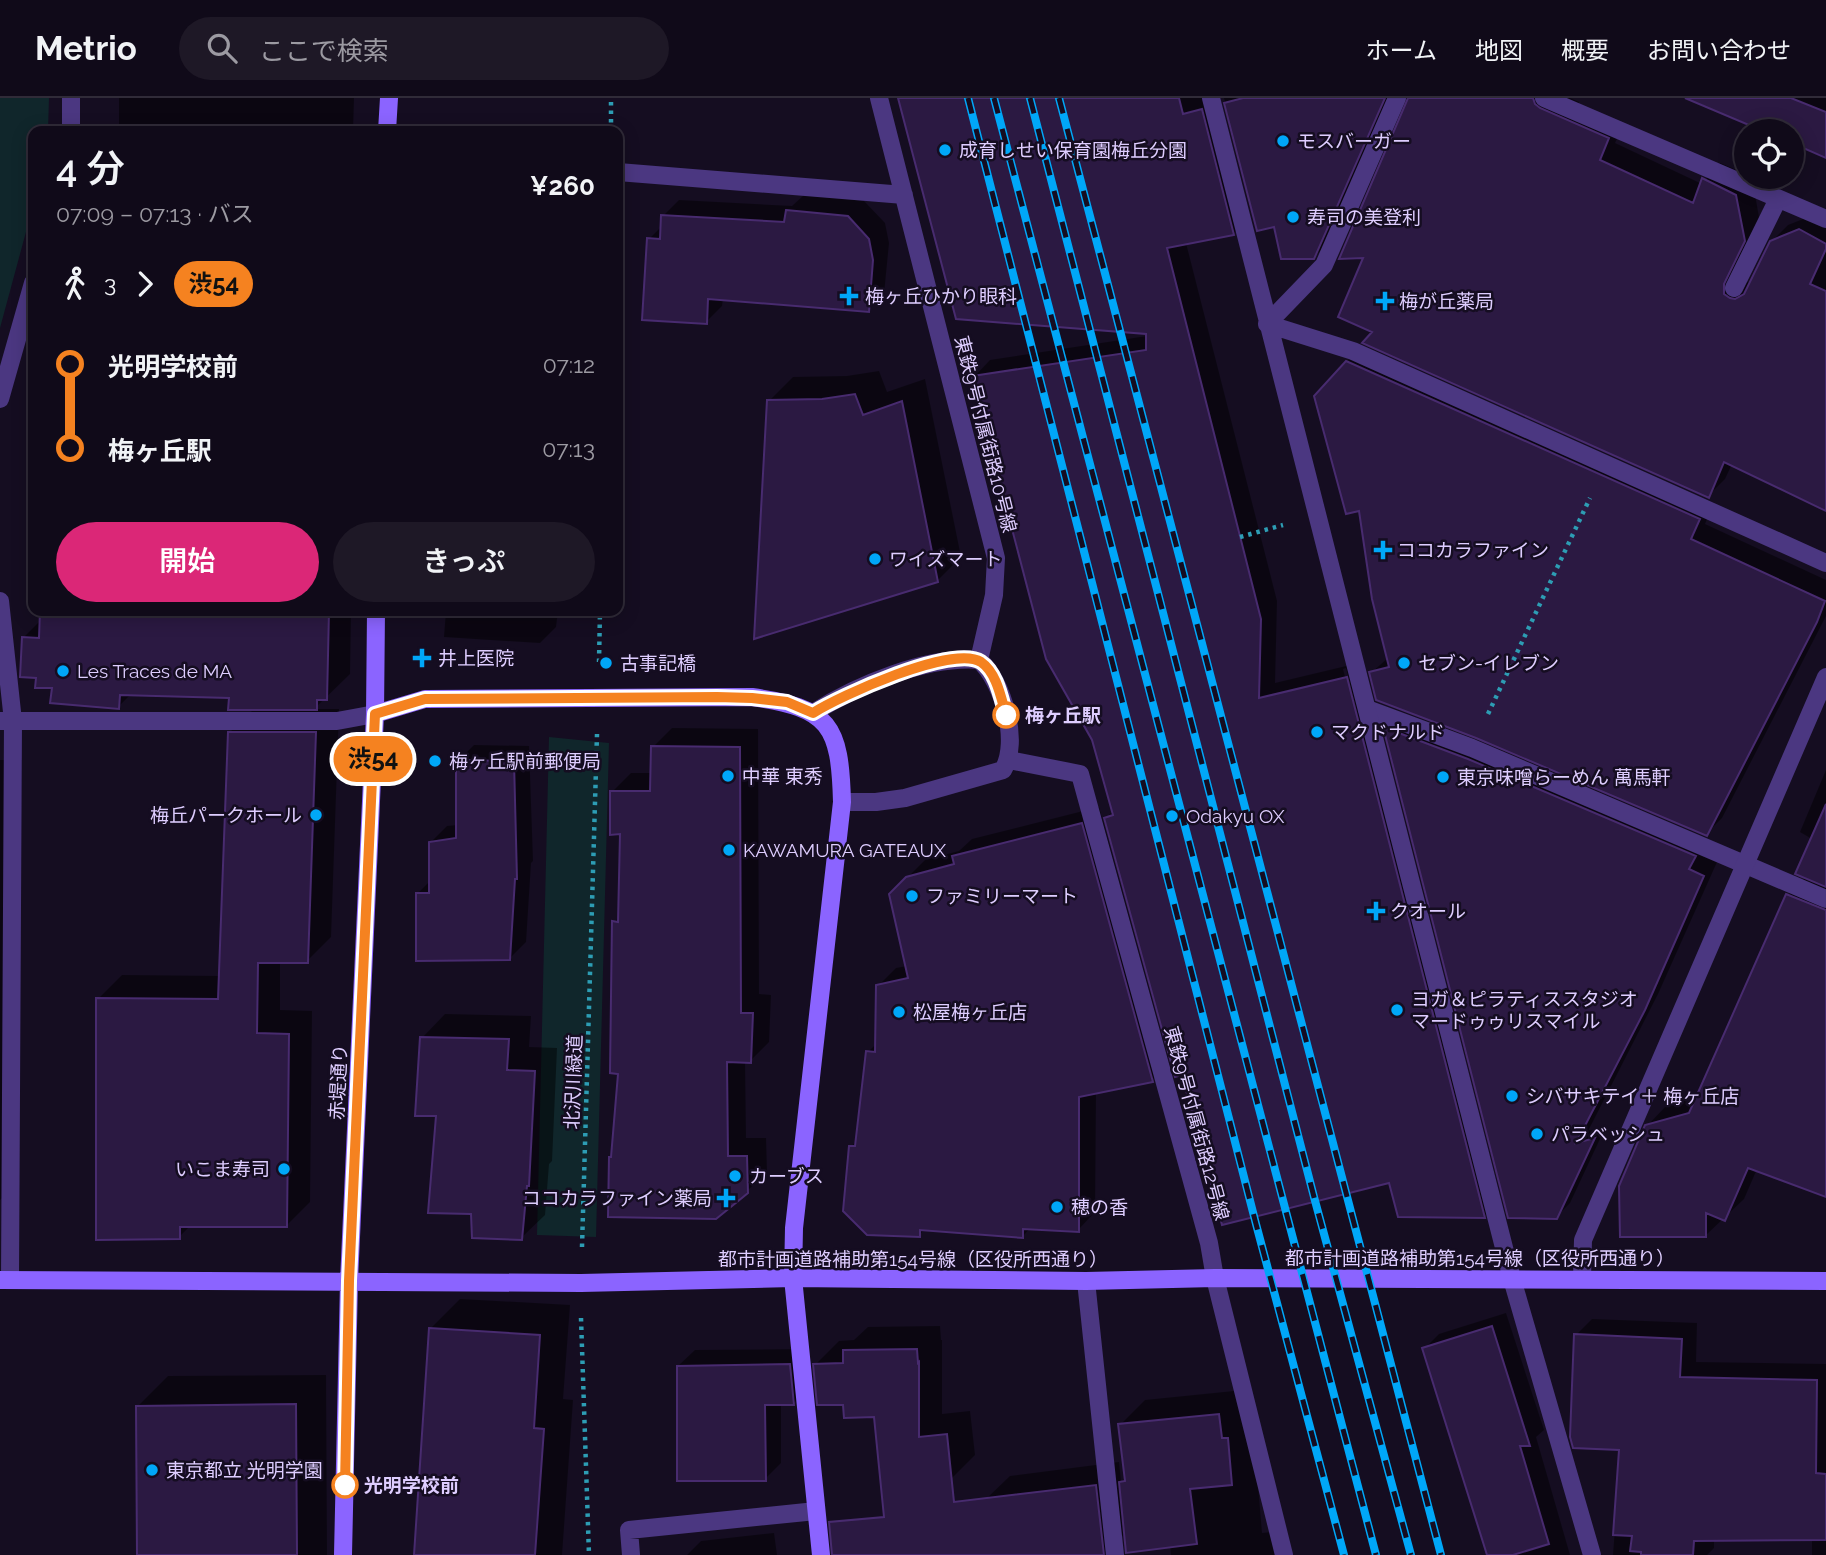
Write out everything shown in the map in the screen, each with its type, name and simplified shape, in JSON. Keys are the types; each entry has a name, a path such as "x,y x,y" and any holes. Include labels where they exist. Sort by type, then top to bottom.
{"street":[{"path":"71,98 72,126"},
{"path":"387,126 389,98"},
{"name":"東鉄9号付属街路10号線","path":"880,98 996,558 994,595 979,660"},
{"path":"1211,98 1512,1279 1592,1555"},
{"path":"1267,324 1324,265 1397,98"},
{"path":"1544,98 1826,219"},
{"path":"623,172 904,195"},
{"path":"1734,288 1778,199"},
{"path":"0,399 28,301"},
{"path":"1267,324 1353,351 1826,563"},
{"path":"0,601 6,721 5,1280"},
{"name":"赤堤通り","path":"343,1555 349,1281 375,714 376,616"},
{"path":"813,713 832,701 905,671 960,659 979,660 994,678 1011,738 1009,760 1003,770 918,794 876,802 842,802"},
{"path":"1582,1279 1583,1240 1826,677"},
{"path":"6,721 337,721 375,714 425,699 752,698 787,702 813,713 825,723 835,740 841,760 842,802 795,1214 793,1278 821,1555"},
{"path":"1367,709 1472,748 1745,862 1826,899"},
{"name":"東鉄9号付属街路12号線","path":"1009,760 1080,774 1209,1243 1215,1278 1284,1555"},
{"name":"都市計画道路補助第154号線（区役所西通り）","path":"5,1280 581,1283 793,1278 1086,1281 1215,1278 1826,1281"},
{"path":"1086,1281 1115,1555"},
{"path":"631,1555 629,1530 816,1511"}],"path":[{"path":"611,98 611,126"},
{"path":"1472,748 1606,465"},
{"name":"北沢川緑道","path":"589,1555 581,1283 600,616"}],"green space":[{"path":"0,98 49,98 48,126 28,126 28,224 0,328"},
{"path":"549,737 609,743 596,1237 537,1235"}],"building":[{"name":"梅ヶ丘駅","path":"898,98 1179,98 1183,114 1202,109 1234,235 1167,248 1261,619 1259,698 1347,677 1485,1218 1398,1217 1389,1183 1222,1225 1182,1075 1175,1077 1104,818 1113,815 1092,740 1046,659 972,376 1146,350 1146,334 956,319"},
{"path":"1243,98 1385,98 1314,259 1281,259 1274,227 1257,231 1224,103"},
{"path":"1408,98 1533,98 1540,108 1609,138 1600,160 1693,203 1702,178 1736,195 1745,241 1724,284 1724,294 1730,298 1735,299 1744,294 1770,241 1799,229 1826,244 1810,284 1826,291 1826,511 1724,462 1709,498 1362,343 1372,332 1338,317 1363,258 1339,259"},
{"path":"1685,98 1791,98 1826,112 1826,158 1804,148 1804,119 1735,119"},
{"path":"786,210 848,216 869,239 873,260 869,312 708,299 707,324 642,320 647,238 660,239 661,215 784,222"},
{"path":"1346,361 1700,519 1691,539 1825,601 1817,622 1707,836 1476,738 1376,700 1369,672 1389,667 1372,599 1359,511 1346,514 1314,396"},
{"path":"855,394 863,415 902,401 938,582 754,639 767,400 822,399"},
{"path":"40,616 329,616 327,700 317,700 317,710 228,710 229,698 120,695 119,709 50,703 52,688 35,688 36,678 20,677 22,637 39,638"},
{"path":"1383,727 1468,759 1696,856 1689,869 1704,876 1645,1010 1576,1143 1595,1138 1557,1219 1508,1218"},
{"path":"228,732 316,732 308,963 258,963 257,1033 289,1034 287,1227 180,1227 180,1239 96,1240 96,998 218,999"},
{"path":"651,746 740,747 741,1013 753,1013 751,1063 727,1062 728,1156 747,1156 748,1193 716,1219 608,1217 609,1157 618,1074 610,1073 612,921 618,922 620,834 610,835 610,791 650,791"},
{"path":"456,760 514,761 517,879 510,960 416,961 416,893 429,893 429,842 456,838"},
{"path":"1826,804 1826,887 1795,874"},
{"path":"1082,823 1153,1082 1079,1097 1079,1232 1023,1229 1023,1238 920,1230 920,1237 867,1235 843,1211 849,1146 855,1146 866,1051 875,1052 876,985 908,978 889,894 906,877 954,864 952,856"},
{"path":"1786,894 1826,910 1826,1197 1748,1168 1725,1221 1706,1213 1706,1237 1620,1237 1619,1186 1645,1125 1689,1113"},
{"path":"420,1037 509,1039 507,1070 535,1071 529,1186 522,1240 472,1238 471,1214 428,1213 436,1116 415,1116"},
{"path":"1492,1326 1530,1446 1520,1446 1549,1544 1513,1555 1487,1555 1422,1348"},
{"path":"429,1328 540,1335 534,1428 544,1429 535,1555 414,1555"},
{"path":"1574,1334 1682,1339 1680,1377 1817,1380 1816,1473 1826,1474 1826,1540 1694,1541 1693,1555 1641,1555 1641,1552 1630,1551 1632,1536 1613,1535 1619,1450 1573,1448 1570,1437"},
{"path":"917,1349 919,1437 947,1434 954,1502 1096,1485 1104,1555 832,1555 829,1522 884,1517 874,1417 844,1418 843,1405 817,1405 813,1364 843,1363 843,1350"},
{"path":"790,1364 794,1405 765,1405 766,1481 677,1481 677,1366"},
{"path":"296,1404 297,1555 137,1555 136,1406"},
{"path":"1219,1414 1222,1438 1228,1438 1232,1485 1190,1489 1197,1544 1126,1553 1119,1482 1125,1481 1118,1424"}],"railway":[{"path":"968,98 1256,1224 1344,1555"},
{"path":"994,98 1376,1555"},
{"path":"1030,98 1314,1197 1411,1555"},
{"path":"1059,98 1441,1555"}],"bus line":[{"name":"渋54","path":"345,1485 349,1281 375,714 425,699 717,697 787,702 813,713 832,701 905,671 960,659 979,660 987,667 994,678 1006,715"}],"place":[{"name":"モスバーガー","path":"1283,141"},
{"name":"成育しせい保育園梅丘分園","path":"945,150"},
{"name":"寿司の美登利","path":"1293,217"},
{"name":"梅ヶ丘ひかり眼科","path":"849,296"},
{"name":"梅が丘薬局","path":"1385,301"},
{"name":"ココカラファイン","path":"1383,550"},
{"name":"ワイズマート","path":"875,559"},
{"name":"井上医院","path":"422,658"},
{"name":"古事記橋","path":"606,663"},
{"name":"セブン-イレブン","path":"1404,663"},
{"name":"Les Traces de MA","path":"63,671"},
{"name":"梅ヶ丘駅","path":"1006,715"},
{"name":"マクドナルド","path":"1317,732"},
{"name":"梅ヶ丘駅前郵便局","path":"435,761"},
{"name":"中華 東秀","path":"728,776"},
{"name":"東京味噌らーめん 萬馬軒","path":"1443,777"},
{"name":"梅丘パークホール","path":"316,815"},
{"name":"Odakyu OX","path":"1172,816"},
{"name":"KAWAMURA GATEAUX","path":"729,850"},
{"name":"ファミリーマート","path":"912,896"},
{"name":"クオール","path":"1376,911"},
{"name":"ヨガ＆ピラティススタジオ マードゥゥリスマイル","path":"1397,1010"},
{"name":"松屋梅ヶ丘店","path":"899,1012"},
{"name":"シバサキテイ＋ 梅ヶ丘店","path":"1512,1096"},
{"name":"パラベッシュ","path":"1537,1134"},
{"name":"いこま寿司","path":"284,1169"},
{"name":"カーブス","path":"735,1176"},
{"name":"ココカラファイン薬局","path":"726,1198"},
{"name":"穂の香","path":"1057,1207"},
{"name":"東京都立 光明学園","path":"152,1470"},
{"name":"光明学校前","path":"345,1485"}]}
